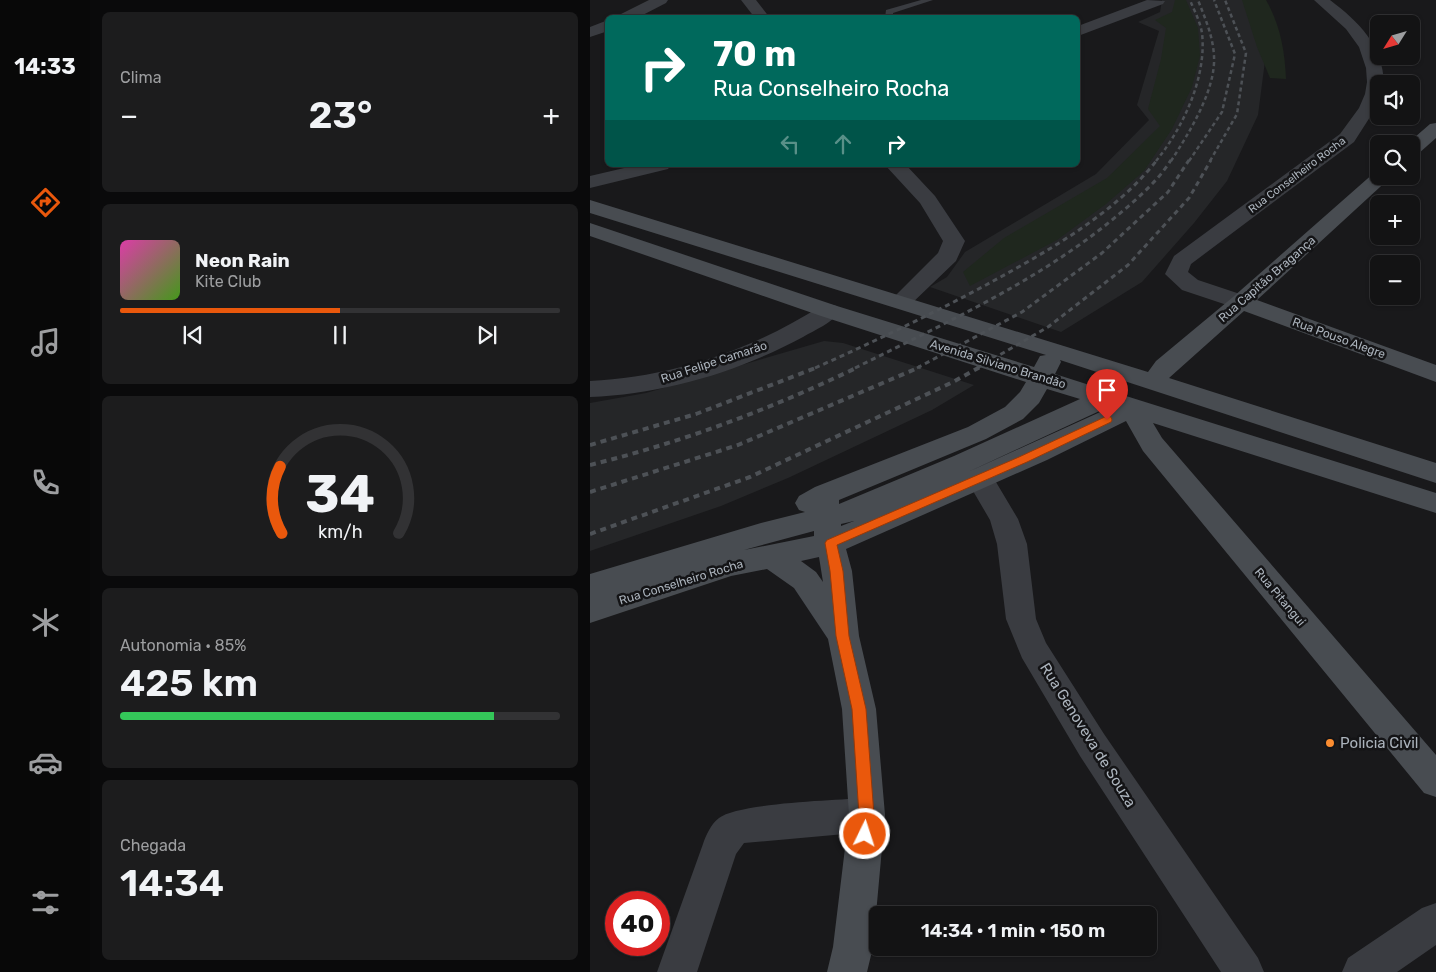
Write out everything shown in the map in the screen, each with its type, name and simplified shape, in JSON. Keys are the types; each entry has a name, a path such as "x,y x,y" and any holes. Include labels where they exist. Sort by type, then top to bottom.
{"main road":[{"path":"1420,142 1436,128"},
{"name":"Rua Capitão Bragança","path":"1153,382 1165,367 1372,185"},
{"path":"590,206 1056,350 1436,473"},
{"name":"Avenida Silviano Brandão","path":"590,229 829,311 1436,503"},
{"name":"Rua Pouso Alegre","path":"1241,302 1436,374"},
{"path":"843,636 805,580 767,546 786,516 827,519 1014,413 1030,397 1056,350"},
{"path":"1042,377 1053,397 1050,415 1043,426"},
{"path":"1118,403 1139,393 1202,398"},
{"name":"Rua Conselheiro Rocha","path":"590,610 731,564 827,519 852,511 964,463 1043,426 1118,403"},
{"name":"Rua Conselheiro Rocha","path":"827,519 980,479 1118,403"},
{"name":"Rua Pitangui","path":"1118,403 1436,781"},
{"path":"827,519 836,571 843,636 859,709 867,815 853,947 847,972"},
{"name":"Rua Conselheiro Rocha","path":"590,586 767,546"}],"street":[{"path":"630,15 660,0"},
{"path":"748,0 760,15"},
{"name":"Rua Conselheiro Rocha","path":"1241,302 1190,285 1176,274 1182,261 1347,138 1361,120 1375,88 1371,57 1363,38 1350,24 1320,0"},
{"path":"1080,30 1158,1"},
{"path":"590,32 605,26"},
{"path":"590,182 653,167"},
{"path":"898,167 928,200 954,241 948,256 901,302"},
{"name":"Rua Felipe Camarão","path":"590,389 640,385 700,369 784,338 810,325 829,311"},
{"name":"Rua Genoveva de Souza","path":"980,479 1004,519 1012,544 1021,619 1033,649 1092,745 1244,972"},
{"path":"677,972 721,844 732,830 753,824 867,815"},
{"path":"1362,972 1436,922"}],"lane":[{"path":"889,15 889,12 929,0"}],"shaded area":[{"path":"1162,0 1250,0 1265,61 1258,115 1227,181 1194,223 1142,282 1061,332 930,287 947,277 965,252 1096,174 1149,120 1137,105 1159,31 1138,22 1160,12"},
{"path":"1175,0 1186,0 1198,28 1200,56 1192,87 1172,129 1144,171 1106,204 1057,240 970,286 963,272 1004,238 1107,178 1160,126 1148,109 1161,59 1166,28 1155,20 1172,12"},
{"path":"1242,0 1266,0 1281,38 1286,79 1270,78 1257,47"},
{"path":"824,341 843,343 974,385 932,410 788,478 721,506 590,551 590,403 646,393"}],"railway":[{"path":"1156,161 1184,118 1197,84 1201,67 1202,33 1190,0"},
{"path":"1171,161 1200,111 1211,83 1214,56 1212,41 1198,0"},
{"path":"1189,161 1222,112 1235,54 1214,0"},
{"path":"1210,161 1237,114 1246,53 1225,0"},
{"path":"815,368 944,307 1055,245 1078,231 1121,198 1157,160"},
{"path":"855,368 991,299 1057,260 1133,202 1154,182 1171,160"},
{"path":"917,368 1022,312 1102,253 1168,192 1189,160"},
{"path":"977,368 1048,327 1128,265 1189,198 1211,160"},
{"path":"590,445 696,414 818,367"},
{"path":"590,465 659,446 726,423 792,397 858,367"},
{"path":"590,492 738,445 920,367"},
{"path":"590,534 750,477 953,382 980,367"}],"place":[{"name":"Policia Civil","path":"1330,743"}],"route":[{"path":"865,834 867,815 859,709 843,636 831,543 1023,460 1107,420"}]}
